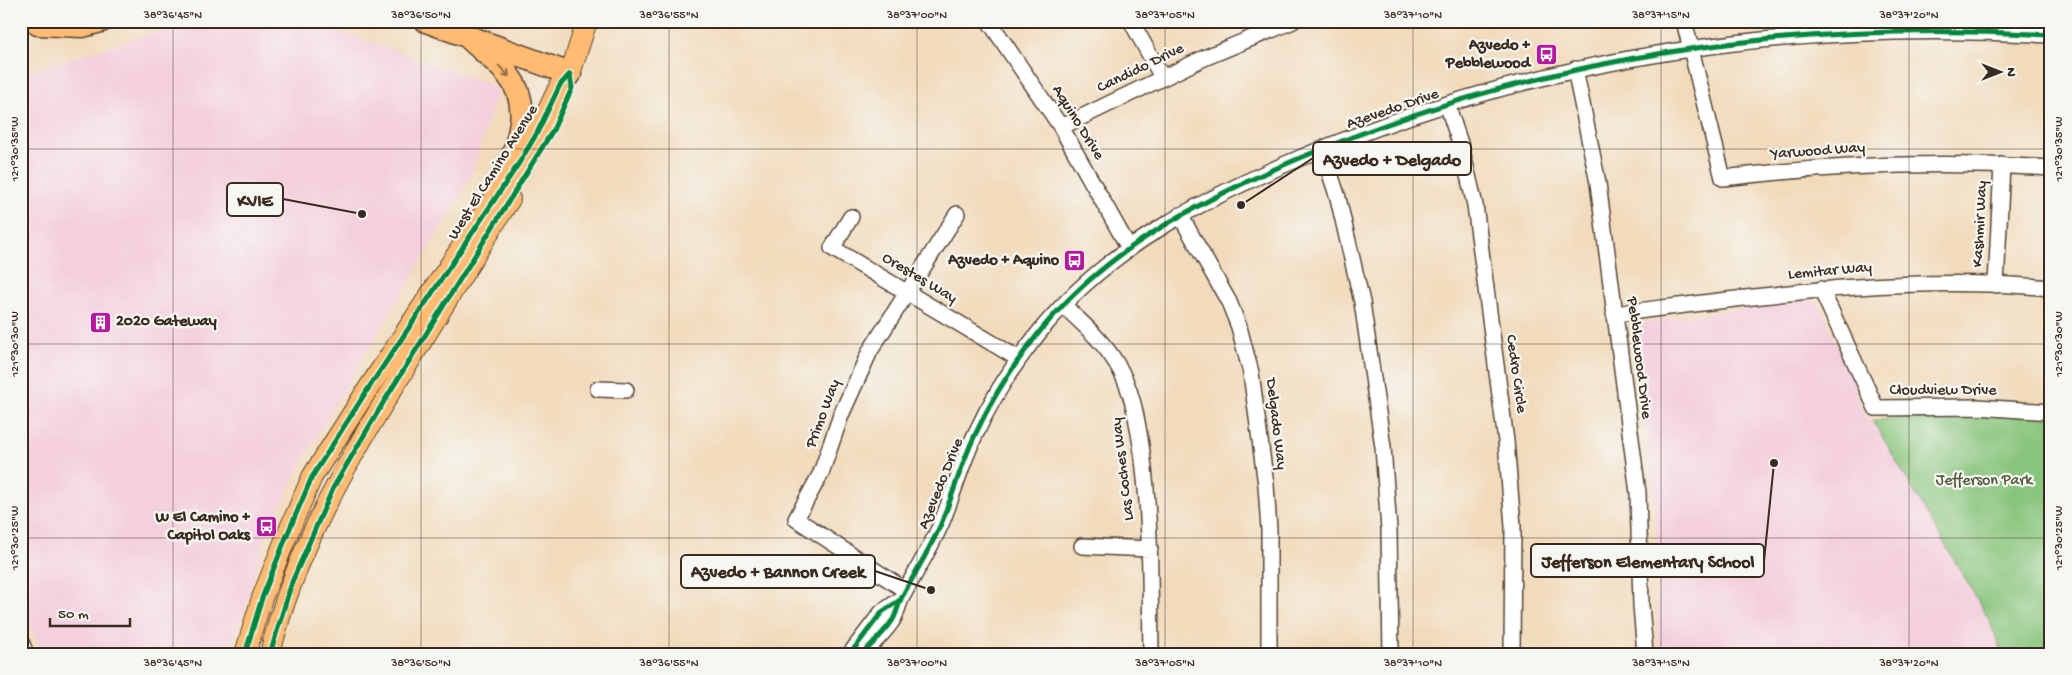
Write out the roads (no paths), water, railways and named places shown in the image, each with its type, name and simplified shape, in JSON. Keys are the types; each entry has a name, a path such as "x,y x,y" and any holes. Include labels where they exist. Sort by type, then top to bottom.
{"highway":[{"path":"35,26 83,26 101,21"},
{"path":"426,21 570,74"},
{"path":"469,38 507,73 514,84 520,100 522,120 504,184"}],"main road":[{"name":"West El Camino Avenue","path":"246,654 266,589 312,477 537,133 560,85 570,74 587,21"},
{"name":"West El Camino Avenue","path":"270,654 292,582 333,488 383,403 553,130 572,88 570,74"}],"street":[{"name":"Aquino Drive","path":"989,21 1061,127 1129,248"},
{"path":"1131,21 1162,77"},
{"name":"Candido Drive","path":"1061,127 1162,77 1293,21"},
{"path":"1684,21 1691,48"},
{"name":"Azevedo Drive","path":"862,654 893,620 902,595 930,548 941,524 974,436 1019,359 1063,306 1089,280 1129,248 1180,215 1242,184 1322,149 1447,104 1575,69 1811,28 1931,26 2051,34"},
{"name":"Yarwood Way","path":"1691,48 1723,178 1856,166 1938,164 2051,168"},
{"name":"Pebblewood Drive","path":"1575,69 1598,183 1638,493 1645,654"},
{"name":"Cedro Circle","path":"1447,104 1461,146 1475,205 1506,441 1513,526 1512,654"},
{"path":"1322,149 1338,198 1362,302 1383,447 1389,530 1391,654"},
{"name":"Kashmir Way","path":"1996,285 2002,165"},
{"name":"Primo Way","path":"902,595 796,519 821,473 854,382 870,351 957,214"},
{"name":"Delgado Way","path":"1180,215 1229,302 1242,336 1251,373 1266,485 1269,530 1269,654"},
{"name":"Orestes Way","path":"851,217 832,248 1019,359"},
{"name":"Lemitar Way","path":"1614,314 1822,289 1943,284 2051,288"},
{"name":"Cloudview Drive","path":"1822,289 1876,408 1976,407 2051,412"},
{"name":"Las Coches Way","path":"1063,306 1106,348 1116,362 1130,392 1136,416 1145,479 1150,549 1151,654"},
{"path":"598,389 626,390"},
{"path":"1082,546 1150,549"},
{"name":"Azevedo Drive","path":"850,654 882,612 902,595"},
{"path":"21,642 26,654"}],"place":[{"name":"Azvedo + Pebblewood","path":"1546,55"},
{"name":"Azvedo + Delgado","path":"1241,205"},
{"name":"KVIE","path":"362,214"},
{"name":"Azvedo + Aquino","path":"1075,261"},
{"name":"2020 Gateway","path":"100,322"},
{"name":"Jefferson Elementary School","path":"1774,463"},
{"name":"W El Camino + Capitol Oaks","path":"266,527"},
{"name":"Azvedo + Bannon Creek","path":"931,590"}],"park label":[{"name":"Jefferson Park","path":"1984,481"}]}
